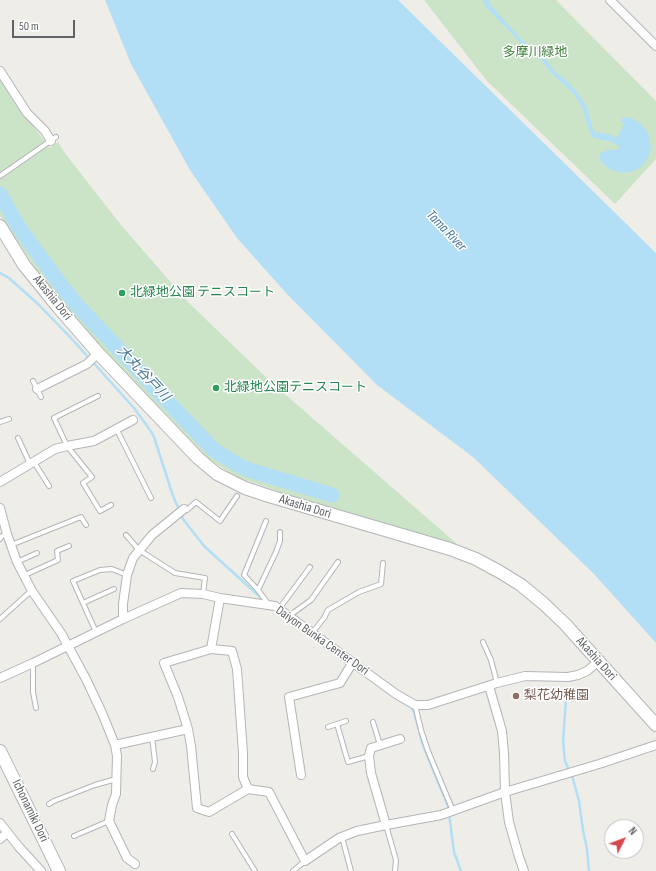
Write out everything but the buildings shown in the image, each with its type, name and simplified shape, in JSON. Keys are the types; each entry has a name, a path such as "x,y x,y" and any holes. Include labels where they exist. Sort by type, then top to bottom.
{"street":[{"path":"610,0 656,46"},
{"path":"0,71 27,113 53,139"},
{"name":"Akashia Dori","path":"0,226 29,271 96,355 198,458 217,474 245,488 269,496 450,549 476,559 500,572 521,585 566,624 656,725"},
{"path":"37,389 87,364 96,355"},
{"path":"0,482 55,449 94,441 117,430 133,420"},
{"path":"0,508 4,536 11,545 17,562 32,591 61,633 86,679 115,745 117,756 116,794 109,821 127,858 136,864"},
{"path":"123,619 123,604 127,575 133,558 152,535 184,509"},
{"name":"Daiyon Bunka Center Dori","path":"0,678 181,593 203,594 276,606 396,694 415,705"},
{"path":"211,649 220,598"},
{"path":"248,789 243,777 243,754 237,669 232,651 211,649 164,663 178,697 188,729 197,808 209,812 248,789 269,792 305,861 339,838 357,831 441,815 504,792 599,764 656,745"},
{"path":"415,705 428,705 493,684 525,676 568,677 578,675 587,671 599,661"},
{"path":"301,775 289,697 340,683 353,662"},
{"path":"493,684 502,731 504,753 504,792 509,822 524,871"},
{"path":"115,745 188,729"},
{"path":"386,825 371,773 369,756 371,748 400,739"},
{"name":"Ichonamiki Dori","path":"0,751 59,871"},
{"path":"0,823 23,852 41,871"},
{"path":"0,839 7,833"}],"lane":[{"path":"2,175 53,139"},
{"path":"33,381 41,397"},
{"path":"98,396 54,418 67,446 92,476 83,483 100,511 111,506"},
{"path":"0,422 9,419"},
{"path":"117,430 151,498"},
{"path":"18,438 32,463 49,486"},
{"path":"184,509 187,510 196,502 220,520 237,496"},
{"path":"11,545 81,517 86,525"},
{"path":"266,521 244,575 269,605"},
{"path":"258,590 276,552 280,541 280,532"},
{"path":"126,535 139,550 176,573 205,578 203,594"},
{"path":"24,576 58,560 57,551 69,546"},
{"path":"17,562 37,553"},
{"path":"289,616 311,600 338,562"},
{"path":"312,633 324,618 328,610 359,592 381,584 383,562"},
{"path":"279,609 310,567"},
{"path":"96,632 73,581 100,570 112,569 127,575"},
{"path":"83,604 114,589"},
{"path":"0,619 32,591"},
{"path":"483,642 491,660 493,684"},
{"path":"33,663 33,692 36,708"},
{"path":"415,705 428,751 453,810"},
{"path":"328,727 346,722"},
{"path":"373,722 380,745"},
{"path":"336,724 348,762 369,756"},
{"path":"152,737 155,762 153,769"},
{"path":"49,804 95,785 116,780"},
{"path":"74,836 109,821"},
{"path":"386,825 396,860 395,871"},
{"path":"232,834 255,871"},
{"path":"342,837 351,871"},
{"path":"293,871 305,861"}],"green space":[{"name":"多摩川緑地","path":"424,0 556,0 656,101 656,159 615,204 487,81"},
{"path":"0,77 50,148 58,142 64,152 121,225 188,302 271,382 464,550 321,506 237,477 210,460 86,331 51,291 0,216"}],"water":[{"name":"Tama River","path":"105,0 398,0 656,253 656,643 594,574 473,457 377,385 286,293 237,238 190,170 131,64"},
{"path":"483,0 489,0 490,4 522,40 540,51 554,71 568,82 575,90 586,105 595,132 609,134 617,138 624,124 621,121 623,118 632,118 641,124 648,133 651,147 649,156 641,167 634,171 624,173 611,170 603,164 599,158 600,154 608,150 616,150 619,146 610,141 592,137 582,107 573,93 551,73 538,55 531,52 519,42 486,7"}],"waterway":[{"name":"大丸谷戸川","path":"0,194 18,226 77,305 214,450 236,464 249,470 332,495"},
{"path":"0,273 9,278 38,304 134,408 154,437 173,496 183,519 204,546 260,597"},
{"path":"566,700 563,741 565,761 573,779 579,801 589,871"},
{"path":"402,702 411,707 414,712 426,753 448,806 454,852 461,871"}],"place":[{"name":"北緑地公園 テニスコート","path":"122,293"},
{"name":"北緑地公園テニスコート","path":"216,388"},
{"name":"梨花幼稚園","path":"516,696"}]}
